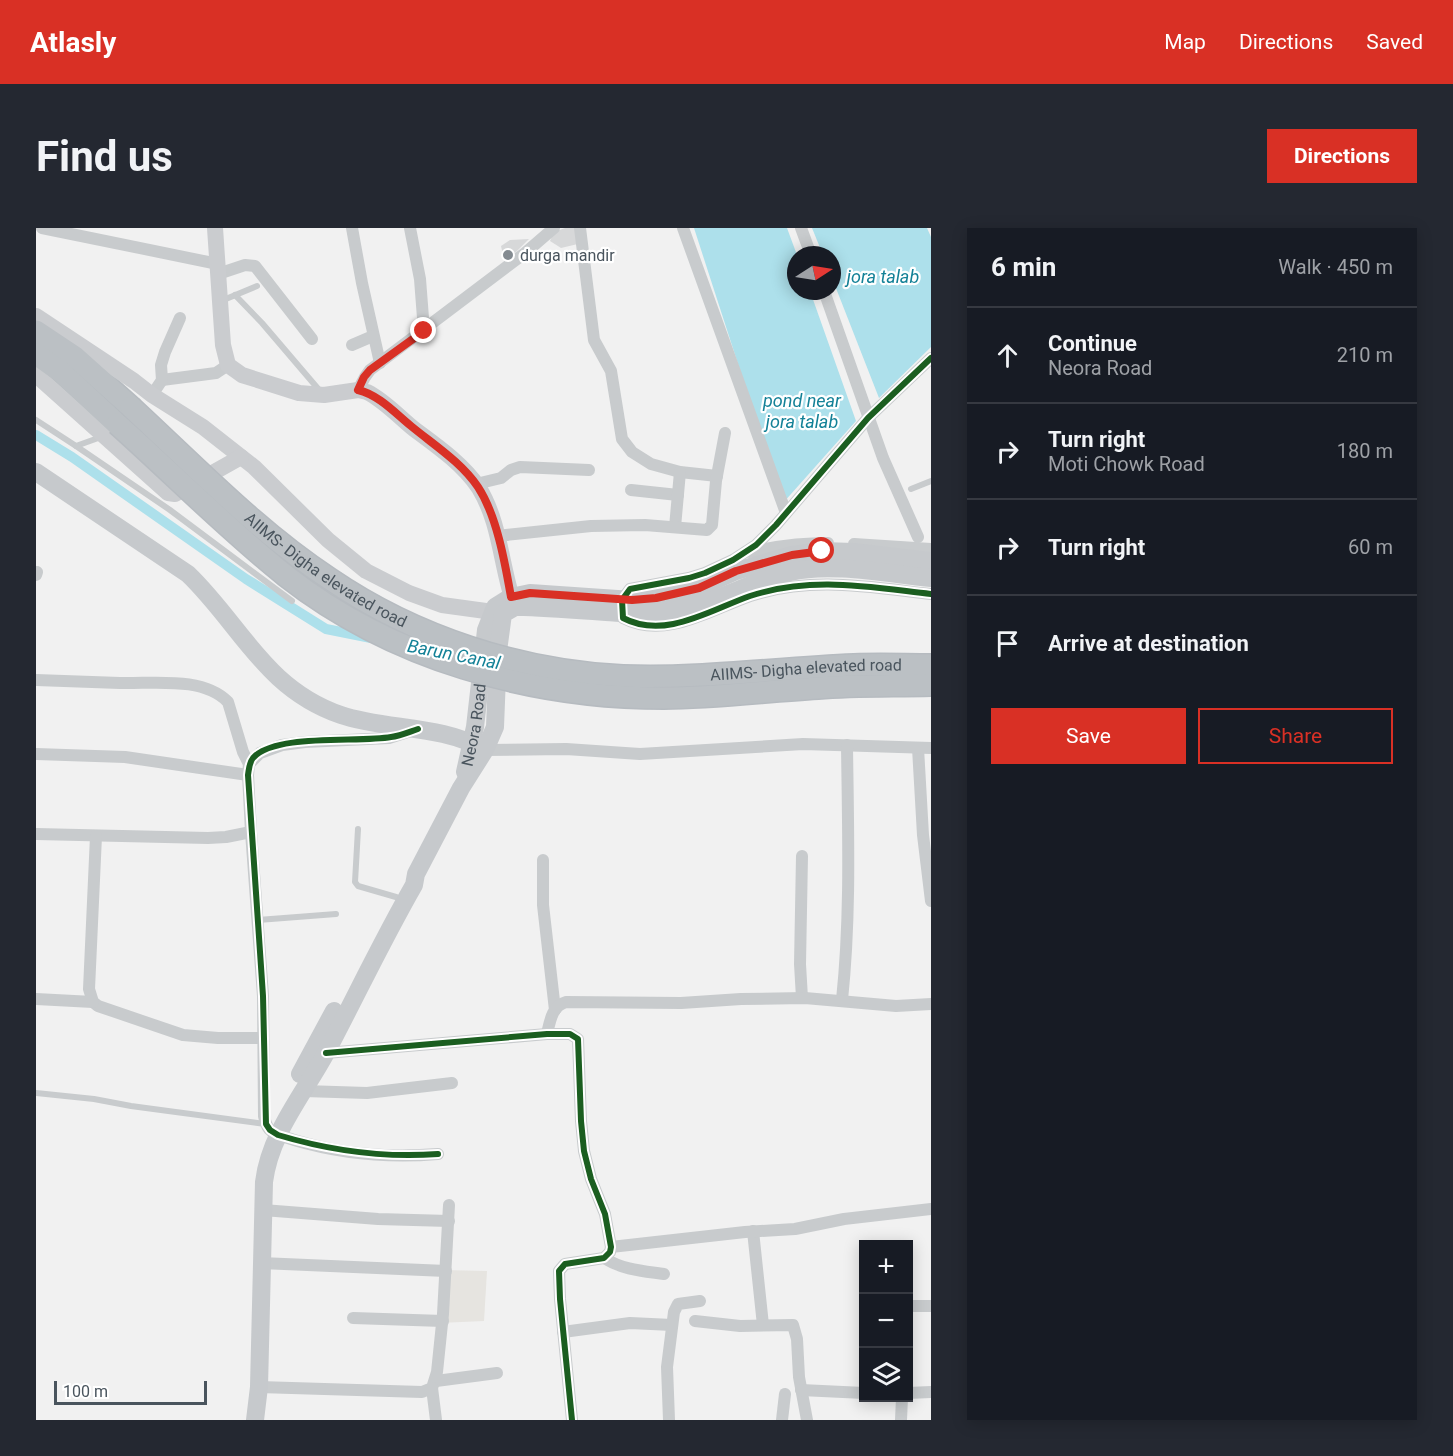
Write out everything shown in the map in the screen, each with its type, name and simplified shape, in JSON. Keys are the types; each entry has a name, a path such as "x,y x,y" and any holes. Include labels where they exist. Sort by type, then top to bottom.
{"highway":[{"name":"AIIMS- Digha elevated road","path":"36,331 75,357 242,510 329,579 398,618 465,645 515,660 554,668 623,676 665,676 855,665 931,665"},
{"name":"AIIMS- Digha elevated road","path":"36,354 61,372 111,430 288,577 353,620 422,653 459,666 547,689 622,697 666,698 818,688 931,685"}],"main road":[{"path":"36,472 188,574 202,587 267,668 282,682 323,708 342,715 478,740 495,727 491,649 503,614 513,602"},
{"path":"627,606 699,588 736,571 792,555 822,551 854,552 931,561"},
{"path":"493,612 495,607 513,602 627,606 657,614 680,611 792,572 820,569 931,578"},
{"name":"Neora Road","path":"416,874 461,788 478,740 491,649 486,630 493,612"},
{"path":"250,1420 256,1181 260,1158 271,1130 396,897 406,880 416,874"},
{"path":"255,1420 259,1387 264,1182 271,1130 304,1091 326,1053 414,885 416,874"}],"street":[{"path":"42,228 218,269 241,268 245,265 255,266 312,339"},
{"path":"215,228 218,269 228,298 223,345 228,365 242,375 257,381 299,393 324,395 358,390 374,396 437,446 461,467 476,484 484,499 497,536 513,602"},
{"path":"352,228 380,363"},
{"path":"410,228 420,279 424,331"},
{"path":"358,390 364,377 380,363 525,253 554,228"},
{"path":"580,228 594,340 611,371 622,440 632,452 651,464 680,472 717,476"},
{"path":"682,228 786,513"},
{"path":"801,228 808,246"},
{"path":"827,300 883,458 918,537"},
{"path":"36,316 203,428 254,467 328,540 366,571 409,593 442,605 493,612"},
{"path":"152,395 162,380 165,352 180,318"},
{"path":"352,345 373,336"},
{"path":"931,358 868,418 766,536 745,553 719,567 689,578 638,586 625,593 627,606 623,618 632,622 666,625 684,622 750,596 784,587 810,584 839,583 931,594"},
{"path":"162,380 216,373 228,365"},
{"path":"36,375 111,430 168,493 175,494 240,457"},
{"path":"497,536 591,526 645,525 702,530 710,528 725,433"},
{"path":"476,484 501,478 511,470 520,467 589,470"},
{"path":"675,527 680,472"},
{"path":"631,490 678,495"},
{"path":"745,553 778,545 801,543 931,549"},
{"path":"36,680 183,684 210,690 228,702 249,770 251,832 263,996 263,1038 271,1130 320,1146 368,1155 438,1154"},
{"path":"249,770 260,753 282,745 389,738 418,729"},
{"path":"478,740 640,754 784,744 931,748"},
{"path":"842,1000 848,873 847,745"},
{"path":"918,748 923,835 931,901"},
{"path":"36,754 125,757 249,770"},
{"path":"36,834 208,838 251,832"},
{"path":"96,836 89,989 93,1002 98,1006 183,1035 263,1038"},
{"path":"802,856 800,964 802,998"},
{"path":"543,860 543,905 555,1010"},
{"path":"547,1034 555,1010 560,1003 566,1002 672,1003 802,998 896,1006 931,1004"},
{"path":"36,999 93,1002"},
{"path":"326,1053 547,1034 570,1034 578,1039 580,1121 584,1151 591,1179 607,1221 608,1253 615,1265 664,1274"},
{"path":"304,1091 367,1093 452,1083"},
{"path":"436,1420 434,1385 443,1321 449,1205"},
{"path":"572,1420 558,1278 561,1266 608,1253 753,1231 795,1229 844,1219 931,1209"},
{"path":"263,1210 378,1219 449,1221"},
{"path":"753,1231 763,1325"},
{"path":"261,1263 446,1271"},
{"path":"669,1420 667,1367 674,1312 678,1304 700,1301"},
{"path":"913,1306 931,1306"},
{"path":"353,1318 443,1321"},
{"path":"695,1321 740,1326 788,1325 795,1328 801,1390 807,1420"},
{"path":"563,1332 630,1323 672,1325"},
{"path":"259,1387 422,1392 434,1385 497,1373"},
{"path":"801,1390 859,1393"},
{"path":"913,1393 931,1392"},
{"path":"782,1420 785,1394"},
{"path":"901,1420 902,1402"}],"lane":[{"path":"228,298 257,286"},
{"path":"228,298 262,322 324,395"},
{"path":"36,420 170,510 292,601"},
{"path":"76,446 90,442 111,430"},
{"path":"911,489 931,481"},
{"path":"358,829 355,882 358,886 396,897"},
{"path":"258,920 336,914"},
{"path":"36,1093 83,1098 271,1130"}],"shaded area":[{"path":"443,1270 487,1271 484,1321 439,1323"}],"water":[{"name":"pond near jora talab","path":"694,228 787,228 794,246 787,246 787,300 813,300 856,421 783,503"},
{"name":"jora talab","path":"812,228 927,228 931,237 931,347 879,398 841,300 841,246 819,246"}],"building":[{"path":"565,228 578,228 582,243 561,248 550,241 554,232"},
{"name":"durga mandir","path":"529,239 505,263 501,246 510,240"}],"waterway":[{"name":"Barun Canal","path":"36,435 72,457 246,579 326,629 371,638"}],"cycle path":[{"path":"931,358 868,418 756,545 733,560 705,573 630,589 622,600 623,618 639,624 655,626 687,620 750,596 796,586 862,586 931,594"},
{"path":"418,729 401,735 377,739 318,740 279,745 264,750 253,758 248,775 263,996 266,1124 278,1135 337,1149 397,1155 438,1154"},
{"path":"326,1053 547,1034 570,1034 578,1039 584,1151 591,1179 605,1214 611,1247 610,1252 604,1258 565,1264 559,1271 572,1420"}],"place":[{"name":"durga mandir","path":"508,255"}],"route":[{"path":"424,331 370,370 358,390 374,396 437,446 461,467 478,488 499,540 511,597 519,594 541,593 632,600 656,598 699,588 736,571 792,555 822,551"}]}
